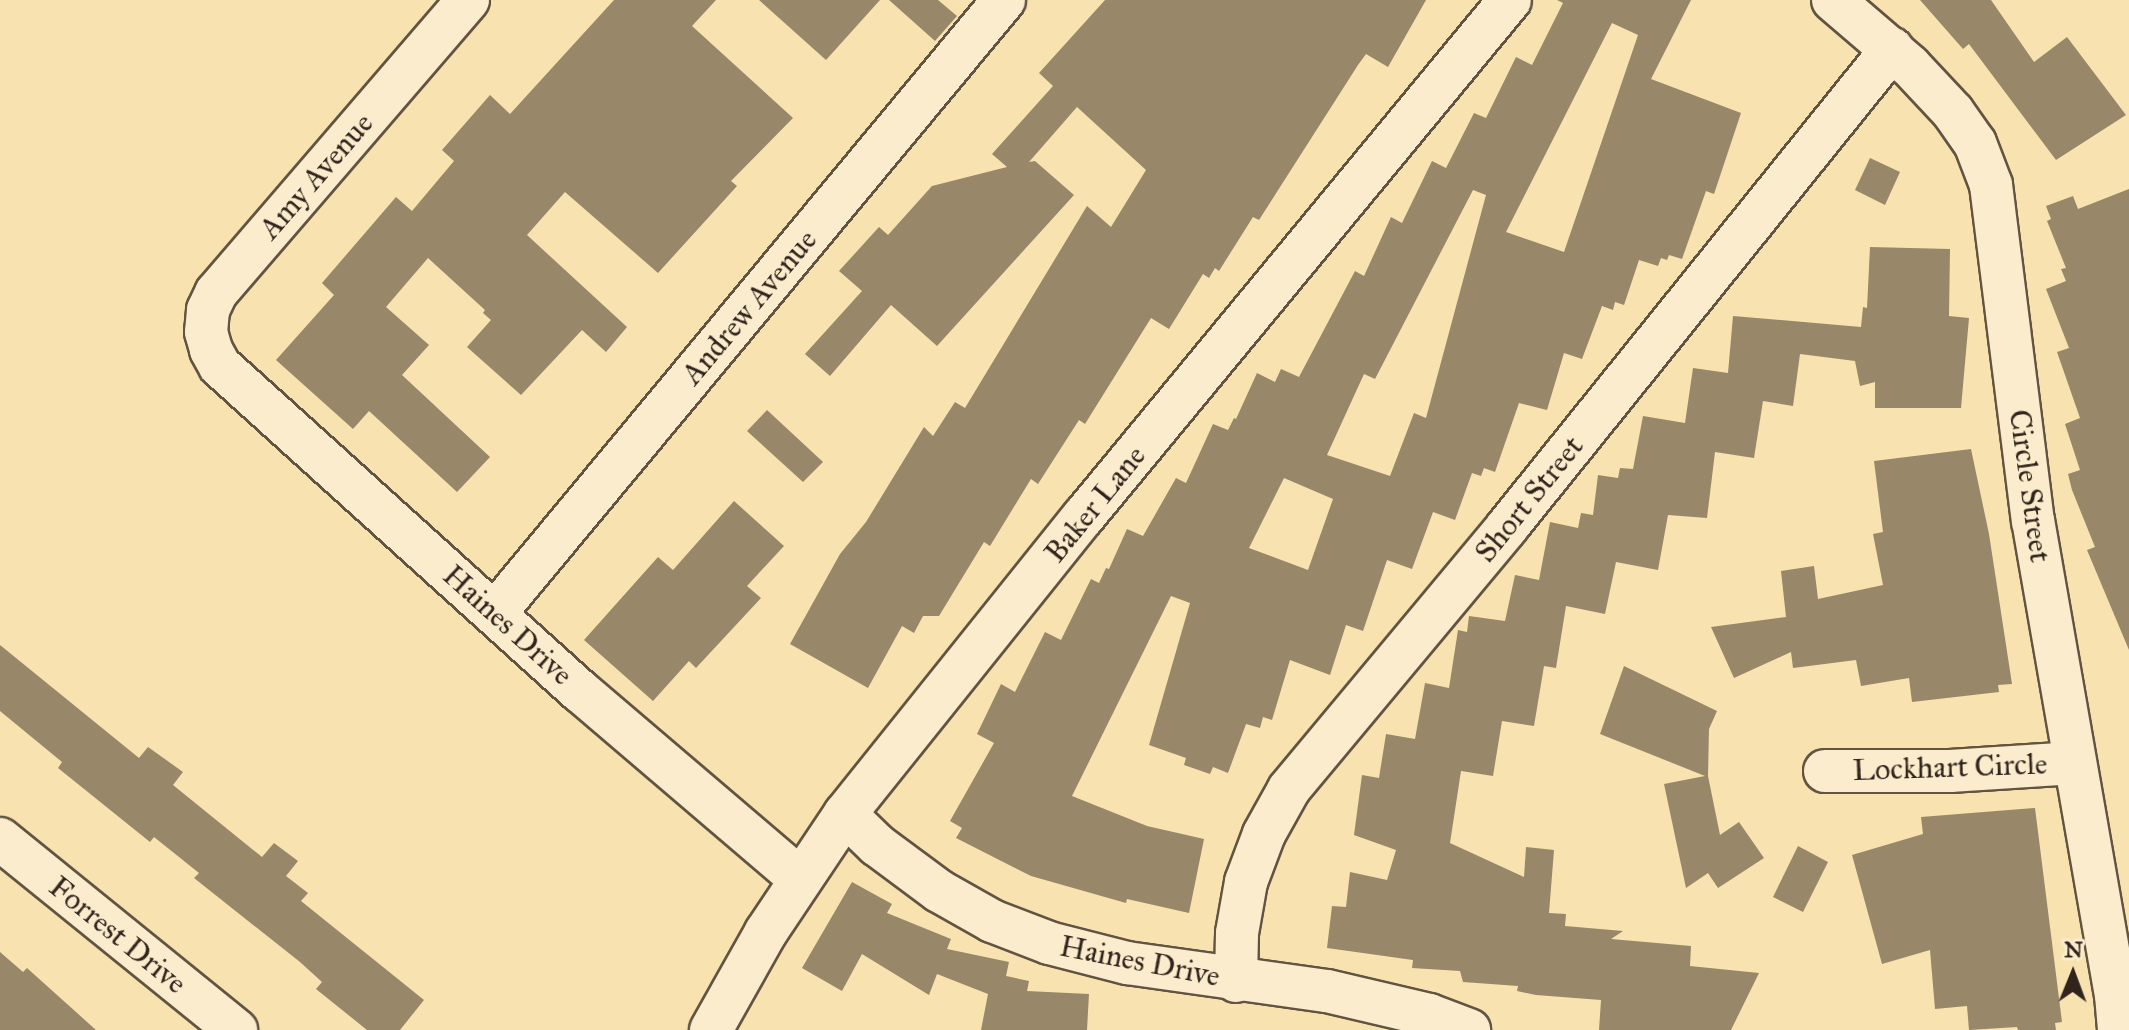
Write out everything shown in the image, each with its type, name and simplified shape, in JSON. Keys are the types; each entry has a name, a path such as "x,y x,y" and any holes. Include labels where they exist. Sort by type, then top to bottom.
{"street":[{"name":"Amy Avenue","path":"220,366 206,332 208,310 216,293 468,0"},
{"name":"Andrew Avenue","path":"495,613 1004,0"},
{"name":"Baker Lane","path":"711,1030 800,879 845,814 1084,516 1510,0"},
{"name":"Circle Street","path":"1833,0 1892,49 1953,112 1975,143 1991,185 2033,520 2119,1030"},
{"name":"Short Street","path":"1236,981 1237,933 1246,882 1264,834 1289,789 1507,527 1892,49"},
{"name":"Haines Drive","path":"220,366 495,613 800,879"},
{"name":"Lockhart Circle","path":"1825,771 1950,771 2075,763"},
{"name":"Haines Drive","path":"845,814 877,845 939,891 992,921 1049,943 1096,955 1236,981 1327,991 1429,1015 1469,1030"},
{"name":"Forrest Drive","path":"0,839 236,1030"}],"building":[{"path":"614,0 716,0 692,26 793,118 731,181 737,186 658,273 565,192 527,235 627,327 606,352 582,330 521,395 467,347 491,320 483,313 485,310 428,258 386,307 429,345 402,375 490,457 457,492 369,411 353,429 276,360 334,295 322,283 396,197 412,211 454,161 442,150 490,95 510,114"},
{"path":"759,0 880,0 826,60"},
{"path":"889,0 938,0 957,16 935,41"},
{"path":"1105,0 1426,0 1388,67 1366,54 1259,220 1253,217 1219,271 1215,268 1209,278 1203,274 1169,329 1151,318 1085,424 1079,420 1038,484 1031,479 990,546 984,542 939,616 923,616 914,633 902,626 868,688 790,644 840,554 866,522 924,427 933,436 955,402 965,408 1087,206 1111,227 1146,170 1077,107 1029,162 1035,161 1074,195 937,346 891,305 830,376 805,354 862,291 839,271 879,227 888,235 932,186 1007,167 992,154 1053,86 1039,73"},
{"path":"1557,0 1691,0 1651,79 1741,113 1714,194 1706,191 1682,259 1669,255 1667,260 1661,258 1658,266 1639,260 1624,305 1615,302 1613,310 1602,306 1582,359 1564,353 1547,410 1519,403 1495,472 1484,468 1481,476 1472,473 1455,520 1433,512 1412,569 1387,560 1363,631 1346,625 1330,675 1290,660 1272,720 1263,717 1260,728 1246,724 1228,773 1213,767 1210,774 1184,765 1186,758 1149,745 1190,603 1171,596 1072,796 1147,826 1204,839 1189,913 1127,899 1126,903 1031,876 956,838 962,828 950,821 994,743 977,734 1001,684 1015,692 1045,632 1061,640 1091,579 1099,583 1106,568 1109,569 1127,529 1143,536 1176,478 1186,483 1213,424 1228,430 1236,419 1257,373 1275,382 1281,369 1299,377 1355,271 1364,276 1391,217 1402,223 1432,161 1446,168 1474,113 1486,118 1516,57 1532,65 1563,3","holes":["1612,23 1638,35 1564,252 1506,232","1473,190 1486,195 1426,418 1414,413 1390,476 1327,455 1364,374 1375,379","1284,478 1333,499 1308,570 1249,548"]},
{"path":"1920,0 1991,0 2034,62 2067,37 2126,115 2056,160 1969,44 1963,49"},
{"path":"1870,158 1900,172 1885,205 1855,190"},
{"path":"2129,189 2129,650 2087,550 2095,547 2068,474 2080,470 2065,424 2080,418 2057,352 2069,348 2046,289 2066,281 2061,269 2066,268 2047,221 2051,219 2046,206 2073,196 2078,209"},
{"path":"1870,247 1950,249 1949,316 1969,318 1961,408 1875,408 1875,382 1860,386 1855,361 1800,354 1793,406 1763,401 1754,458 1715,452 1707,518 1668,515 1658,570 1616,562 1605,614 1566,606 1556,668 1544,666 1534,726 1502,721 1493,776 1461,771 1450,843 1524,877 1526,847 1554,850 1549,913 1566,914 1565,926 1623,931 1611,939 1691,946 1690,966 1759,973 1731,1030 1599,1030 1601,1000 1536,995 1517,991 1518,986 1463,982 1460,971 1412,968 1413,960 1327,948 1332,906 1346,907 1350,872 1387,880 1396,850 1354,835 1362,775 1379,778 1386,734 1415,739 1425,683 1449,688 1458,630 1467,632 1469,616 1505,621 1515,575 1539,580 1550,522 1578,528 1581,513 1593,515 1598,475 1618,478 1620,468 1633,469 1643,416 1685,423 1693,368 1728,373 1733,316 1861,327 1863,307 1867,308"},
{"path":"767,410 823,462 803,482 747,431"},
{"path":"1971,449 1989,534 2012,684 1998,685 1999,692 1912,702 1909,678 1861,686 1856,660 1793,668 1791,652 1734,678 1711,627 1786,617 1781,571 1814,566 1818,599 1883,585 1873,534 1883,532 1874,461"},
{"path":"734,501 784,546 747,586 761,598 696,668 689,661 653,701 584,640 658,557 673,570"},
{"path":"0,645 139,758 148,747 183,772 173,785 262,857 274,843 298,861 286,876 308,893 301,901 424,1000 400,1030 367,1030 316,989 322,982 300,962 194,878 199,873 154,837 150,842 58,768 62,762 0,711"},
{"path":"1624,666 1717,711 1709,729 1708,776 1720,835 1739,822 1764,858 1718,888 1708,873 1686,888 1664,784 1705,776 1600,734"},
{"path":"2035,808 2062,1022 2055,1023 2056,1030 2018,1030 2017,1027 1969,1030 1967,1006 1935,1009 1930,950 1882,964 1852,855 1923,834 1921,817"},
{"path":"1798,846 1828,862 1803,912 1773,897"},
{"path":"852,882 892,904 887,913 951,939 947,949 1009,962 1006,976 1029,981 1027,991 1089,994 1087,1030 981,1030 988,994 937,974 929,995 862,954 842,991 802,968"},
{"path":"0,952 23,972 27,968 96,1030 0,1030"}]}
